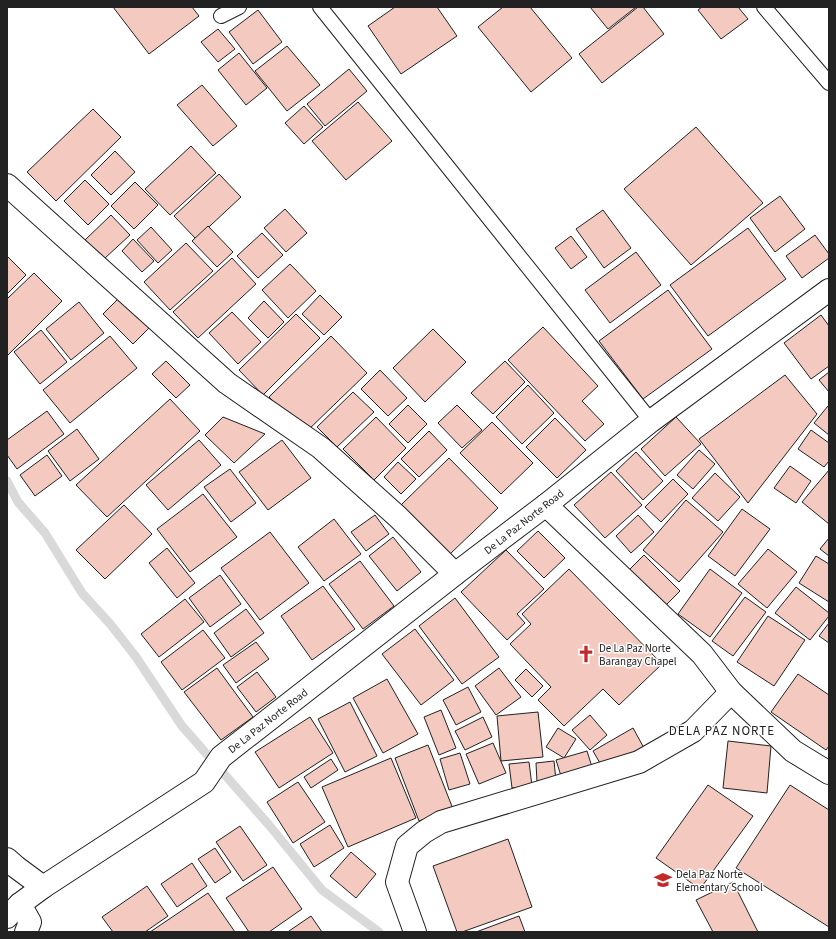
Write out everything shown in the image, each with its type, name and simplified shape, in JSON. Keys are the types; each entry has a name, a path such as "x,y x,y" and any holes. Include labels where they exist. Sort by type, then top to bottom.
{"street":[{"path":"7,185 227,383 321,448 398,517 455,574"},
{"name":"De La Paz Norte Road","path":"43,886 204,782 221,757 455,574 546,505 651,421 829,290"},
{"path":"546,505 702,654 731,692 793,751 829,773"},
{"path":"415,932 397,882 407,846 424,832 441,822 639,762 693,731 731,692"},
{"path":"7,859 43,886 13,910 30,922 26,932"}],"lane":[{"path":"220,16 239,7"},
{"path":"320,7 651,421"},
{"path":"764,7 829,83"}],"building":[{"path":"113,7 192,7 199,16 149,54"},
{"path":"395,7 437,7 457,36 401,74 368,26"},
{"path":"503,7 530,7 572,58 531,92 478,27"},
{"path":"590,7 636,7 608,29"},
{"path":"638,7 643,7 664,34 602,83 579,54"},
{"path":"702,7 738,7 748,19 721,39 698,10"},
{"path":"258,10 282,42 253,64 229,32"},
{"path":"218,29 235,49 218,62 201,42"},
{"path":"287,46 320,85 287,111 255,71"},
{"path":"239,53 267,88 246,105 218,70"},
{"path":"349,69 367,91 325,126 307,104"},
{"path":"202,85 237,126 213,146 177,105"},
{"path":"358,102 392,141 346,180 312,141"},
{"path":"304,106 323,127 304,144 285,123"},
{"path":"93,109 121,137 56,201 27,172"},
{"path":"696,127 763,203 691,265 624,189"},
{"path":"191,146 216,173 170,215 145,189"},
{"path":"115,151 135,172 111,195 91,175"},
{"path":"219,174 241,197 196,239 174,216"},
{"path":"85,180 109,204 88,225 64,201"},
{"path":"135,182 158,205 134,229 111,206"},
{"path":"780,196 805,229 775,252 750,218"},
{"path":"285,209 307,233 286,252 264,228"},
{"path":"603,210 631,248 604,268 576,229"},
{"path":"111,215 130,235 104,259 85,240"},
{"path":"208,226 233,252 217,267 192,241"},
{"path":"151,227 172,250 158,263 137,240"},
{"path":"748,228 786,279 708,336 670,285"},
{"path":"262,233 283,255 258,278 237,256"},
{"path":"815,235 829,254 829,258 802,278 786,256"},
{"path":"571,236 587,257 571,269 555,248"},
{"path":"133,239 154,261 142,272 122,251"},
{"path":"186,243 213,271 170,310 144,282"},
{"path":"636,252 661,285 610,323 585,290"},
{"path":"7,256 26,275 7,294"},
{"path":"232,258 256,284 198,338 173,312"},
{"path":"290,264 316,291 288,318 262,290"},
{"path":"34,273 62,301 7,356 7,299"},
{"path":"668,290 712,349 643,399 599,341"},
{"path":"320,295 342,317 324,335 302,314"},
{"path":"120,297 150,327 133,344 103,314"},
{"path":"264,301 284,322 268,338 248,318"},
{"path":"79,302 104,333 71,360 46,329"},
{"path":"232,312 261,342 238,364 209,333"},
{"path":"296,314 320,338 263,395 239,370"},
{"path":"821,315 829,326 829,366 811,379 784,343"},
{"path":"543,327 598,386 582,401 604,424 585,441 508,360"},
{"path":"433,329 466,362 425,402 393,368"},
{"path":"41,330 67,362 40,384 14,352"},
{"path":"110,336 137,368 70,423 43,390"},
{"path":"331,336 367,373 305,433 269,397"},
{"path":"166,361 190,385 176,398 152,374"},
{"path":"505,361 525,382 493,414 471,393"},
{"path":"380,370 407,398 388,416 361,389"},
{"path":"829,372 829,392 819,380"},
{"path":"785,375 817,414 748,503 699,439"},
{"path":"528,385 554,413 522,444 496,417"},
{"path":"353,392 374,412 337,447 317,427"},
{"path":"170,399 200,431 107,517 76,485"},
{"path":"408,405 427,424 408,443 389,424"},
{"path":"457,405 482,430 462,448 438,423"},
{"path":"829,406 829,435 814,423"},
{"path":"47,411 64,434 17,469 7,455 7,440"},
{"path":"223,417 265,434 234,463 205,435"},
{"path":"376,417 406,448 374,480 343,449"},
{"path":"676,417 701,444 665,476 641,449"},
{"path":"555,418 586,450 557,478 526,447"},
{"path":"492,422 533,463 501,494 460,453"},
{"path":"77,429 99,459 70,481 48,451"},
{"path":"811,430 829,443 829,461 824,467 798,449"},
{"path":"429,431 447,450 419,477 401,459"},
{"path":"199,440 221,465 168,510 146,485"},
{"path":"282,440 311,478 268,510 239,472"},
{"path":"699,450 715,464 693,489 677,475"},
{"path":"636,452 663,481 643,500 616,471"},
{"path":"47,455 62,476 35,496 20,475"},
{"path":"449,458 498,508 450,554 401,505"},
{"path":"398,462 416,479 401,494 384,477"},
{"path":"790,466 811,481 796,503 774,488"},
{"path":"230,469 256,503 231,522 204,487"},
{"path":"829,470 829,524 802,502"},
{"path":"611,472 642,505 605,538 574,505"},
{"path":"715,473 740,497 718,521 692,498"},
{"path":"673,479 688,494 661,522 645,507"},
{"path":"203,494 237,537 190,572 157,529"},
{"path":"686,500 723,532 679,582 643,550"},
{"path":"124,505 152,534 105,579 76,550"},
{"path":"742,509 770,529 735,576 708,556"},
{"path":"375,515 389,534 366,551 351,532"},
{"path":"638,515 654,532 631,553 616,536"},
{"path":"334,519 361,554 324,581 298,547"},
{"path":"538,531 565,558 544,578 517,551"},
{"path":"270,532 309,583 260,620 221,568"},
{"path":"393,537 421,572 397,591 369,556"},
{"path":"829,538 829,556 820,549"},
{"path":"167,548 195,583 177,598 149,563"},
{"path":"768,549 797,572 767,608 738,584"},
{"path":"506,550 544,589 517,614 525,623 507,640 461,592"},
{"path":"644,555 680,591 664,607 628,571"},
{"path":"816,556 829,564 829,602 799,583"},
{"path":"360,561 394,606 363,629 329,584"},
{"name":"De La Paz Norte Barangay Chapel","path":"569,569 662,664 619,705 603,689 564,726 538,700 551,687 510,644 531,624 522,614"},
{"path":"710,569 742,593 710,637 678,614"},
{"path":"220,575 241,604 210,627 189,598"},
{"path":"323,586 355,629 312,660 281,616"},
{"path":"796,587 829,613 829,616 810,640 775,613"},
{"path":"745,597 766,612 733,656 712,641"},
{"path":"455,598 499,657 462,684 419,626"},
{"path":"185,599 204,622 159,657 141,634"},
{"path":"246,609 264,633 231,657 214,633"},
{"path":"768,616 805,640 774,686 737,662"},
{"path":"829,623 829,643 819,636"},
{"path":"415,629 454,680 421,705 382,654"},
{"path":"203,630 225,658 182,690 161,662"},
{"path":"256,642 269,659 236,683 223,665"},
{"path":"217,668 253,717 221,740 184,692"},
{"path":"499,668 521,697 496,715 475,686"},
{"path":"526,669 543,686 532,697 515,680"},
{"path":"257,672 276,697 256,712 237,687"},
{"path":"798,674 829,695 829,746 826,750 771,712"},
{"path":"387,679 418,734 383,753 353,698"},
{"path":"468,687 481,712 456,725 443,700"},
{"path":"350,702 377,756 345,772 318,719"},
{"path":"441,710 456,748 439,755 424,717"},
{"path":"538,712 543,757 501,761 497,716"},
{"path":"590,715 607,735 590,750 572,730"},
{"path":"310,717 333,753 279,788 255,752"},
{"path":"483,717 492,737 465,750 455,731"},
{"path":"558,728 576,739 564,758 546,747"},
{"path":"633,728 644,748 604,770 593,751"},
{"path":"728,741 771,746 767,793 723,788"},
{"path":"493,743 506,773 479,784 466,754"},
{"path":"428,745 453,809 419,821 395,758"},
{"path":"587,751 593,770 562,779 556,760"},
{"path":"460,753 470,784 449,790 440,759"},
{"path":"391,758 416,818 348,847 322,787"},
{"path":"331,759 338,770 311,788 304,777"},
{"path":"554,761 556,781 537,782 536,763"},
{"path":"529,762 532,786 512,788 509,764"},
{"path":"298,782 325,822 293,843 267,802"},
{"path":"708,785 753,816 700,889 656,858"},
{"path":"790,785 829,810 829,927 736,868"},
{"path":"330,825 344,848 314,867 300,844"},
{"path":"240,826 267,865 243,881 216,842"},
{"path":"508,839 532,907 462,932 457,932 433,866"},
{"path":"215,848 231,872 215,883 198,859"},
{"path":"351,852 376,874 356,898 330,876"},
{"path":"192,863 207,886 177,907 161,884"},
{"path":"273,867 302,909 269,932 249,932 226,898"},
{"path":"733,882 758,932 713,932 696,900"},
{"path":"147,886 168,916 145,932 113,932 102,917"},
{"path":"208,893 235,932 150,932"},
{"path":"311,916 322,932 289,931"},
{"path":"519,916 525,932 476,932"}],"waterway":[{"path":"7,481 18,502 45,533 82,593 111,625 136,657 182,726 269,825 322,890 379,932"}],"place":[{"name":"De La Paz Norte Barangay Chapel","path":"586,654"},
{"name":"Dela Paz Norte Elementary School","path":"663,880"}],"district":[{"name":"DELA PAZ NORTE","path":"722,731"}]}
